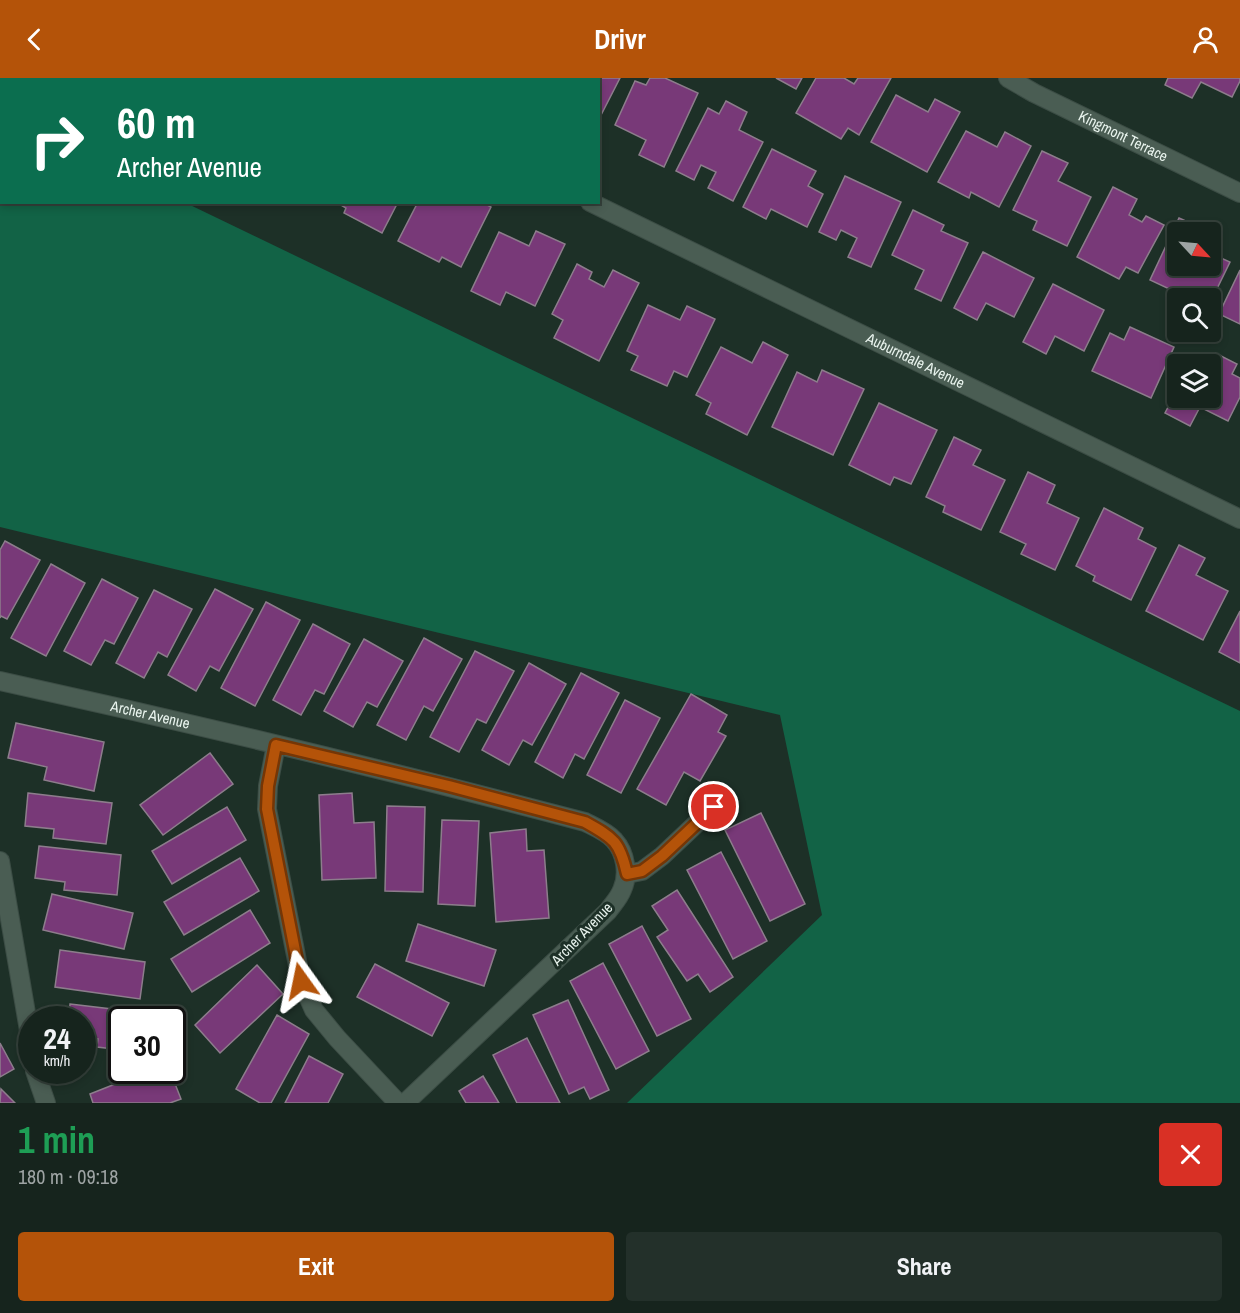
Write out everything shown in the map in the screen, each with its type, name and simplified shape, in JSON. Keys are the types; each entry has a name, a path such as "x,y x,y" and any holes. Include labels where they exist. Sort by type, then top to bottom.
{"street":[{"name":"Kingmont Terrace","path":"1008,78 1034,93 1240,193"},
{"name":"Auburndale Avenue","path":"594,204 1240,519"},
{"name":"Archer Avenue","path":"0,681 449,786 585,822 615,841 627,874 622,890 608,911 405,1103"},
{"path":"276,745 268,786 267,809 301,981 314,1010 398,1103"},
{"path":"627,874 642,871 662,856 714,807"},
{"path":"0,861 25,1006"},
{"path":"40,1084 46,1103"}],"green space":[{"path":"0,204 188,204 1240,711 1240,1103 627,1103 822,915 780,715 0,527"}],"building":[{"path":"600,78 620,78 600,117"},
{"path":"650,78 665,78 698,93 664,167 639,155 646,140 615,125 635,81 646,85"},
{"path":"776,78 802,78 796,89"},
{"path":"816,78 844,78 854,84 858,78 891,78 859,135 848,128 841,139 796,113"},
{"path":"1168,78 1240,78 1240,81 1232,97 1201,82 1192,98 1165,85"},
{"path":"896,95 928,112 935,99 960,112 927,172 871,142"},
{"path":"726,101 747,112 739,130 763,142 733,201 708,188 716,172 701,165 694,180 676,171 708,108 719,114"},
{"path":"966,131 997,147 1005,132 1031,146 999,207 971,192 969,198 938,182"},
{"path":"772,149 816,171 808,186 823,194 807,227 771,209 766,219 743,207"},
{"path":"1042,151 1068,163 1058,181 1091,197 1067,246 1033,230 1037,221 1013,210"},
{"path":"845,176 901,202 871,267 848,257 857,238 841,230 836,240 819,232"},
{"path":"1113,187 1137,199 1129,215 1142,222 1146,216 1164,225 1138,273 1126,267 1119,279 1077,257"},
{"path":"339,204 397,204 382,233 344,213 346,208"},
{"path":"417,204 486,204 491,207 461,267 442,257 439,262 398,241"},
{"path":"913,210 944,225 941,231 968,243 941,301 915,289 924,270 892,255"},
{"path":"536,231 565,244 535,306 506,292 500,305 471,291 499,232 529,246"},
{"path":"1167,244 1167,276 1221,276 1221,258 1230,262 1217,288 1167,288 1150,280"},
{"path":"983,252 1034,278 1014,317 986,303 977,320 954,308"},
{"path":"577,264 592,272 589,279 604,287 613,270 639,283 599,361 554,338 563,320 552,314"},
{"path":"1240,270 1240,324 1221,315 1221,310"},
{"path":"1053,284 1104,310 1084,351 1055,336 1046,354 1023,342"},
{"path":"648,305 680,320 687,306 715,319 687,377 674,371 667,386 631,370 638,356 627,351"},
{"path":"1130,327 1174,347 1171,354 1167,354 1167,363 1151,398 1092,371 1110,333 1124,340"},
{"path":"763,342 788,355 747,435 706,414 711,403 696,395 721,347 752,363"},
{"path":"1221,356 1237,364 1232,374 1240,378 1240,397 1228,421 1202,408 1221,408"},
{"path":"822,370 864,389 833,455 772,427 797,372 817,382"},
{"path":"879,403 937,430 911,484 894,477 890,485 849,465"},
{"path":"1168,408 1199,408 1190,426 1165,413"},
{"path":"954,437 981,450 973,465 1005,480 981,530 943,512 945,506 926,497"},
{"path":"1028,472 1055,485 1047,503 1079,518 1055,570 1021,554 1026,544 1000,532"},
{"path":"1104,508 1143,528 1138,539 1156,548 1131,600 1093,581 1095,576 1076,566"},
{"path":"5,541 40,560 7,619 1,616 0,618 0,550"},
{"path":"1179,545 1205,558 1196,575 1228,591 1203,640 1146,611"},
{"path":"51,564 85,583 46,656 11,638"},
{"path":"102,579 138,598 114,644 105,640 91,665 64,651"},
{"path":"215,589 253,609 219,671 210,666 196,691 168,675"},
{"path":"154,590 192,609 167,657 158,652 144,678 116,663"},
{"path":"266,602 300,620 255,706 221,688"},
{"path":"1240,611 1240,663 1219,652"},
{"path":"313,624 350,644 324,694 315,690 301,715 273,700"},
{"path":"424,638 462,659 433,711 424,706 406,740 377,725"},
{"path":"364,639 403,661 377,707 367,702 353,727 324,711"},
{"path":"475,651 514,671 486,723 477,719 459,752 430,737"},
{"path":"529,663 566,684 532,745 523,740 509,765 482,750"},
{"path":"581,673 619,693 584,759 575,754 563,778 535,762"},
{"path":"691,694 727,715 718,732 726,736 700,781 684,772 666,805 637,789"},
{"path":"625,700 660,718 621,793 587,775"},
{"path":"16,723 104,742 94,791 44,780 47,767 8,758"},
{"path":"210,753 233,784 163,835 140,805"},
{"path":"28,793 112,803 106,844 53,838 54,829 25,826"},
{"path":"352,793 354,823 374,822 376,878 322,880 319,795"},
{"path":"387,806 425,807 423,892 385,891"},
{"path":"227,807 246,840 172,884 152,851"},
{"path":"761,813 805,904 770,921 725,830"},
{"path":"442,820 479,821 475,906 438,904"},
{"path":"526,829 527,851 544,850 549,918 496,922 490,833"},
{"path":"39,846 121,855 117,895 64,890 65,882 35,878"},
{"path":"721,852 767,941 733,959 687,870"},
{"path":"240,858 259,891 184,935 164,902"},
{"path":"677,890 733,977 710,992 698,974 687,981 657,937 668,930 652,906"},
{"path":"52,894 133,913 124,949 43,930"},
{"path":"250,910 270,943 192,992 171,959"},
{"path":"418,924 496,950 484,986 406,961"},
{"path":"642,926 691,1019 657,1036 609,944"},
{"path":"60,950 145,962 140,999 55,987"},
{"path":"603,963 649,1051 616,1069 570,981"},
{"path":"375,964 449,1003 432,1036 357,997"},
{"path":"257,965 283,994 220,1053 195,1025"},
{"path":"568,1000 609,1090 590,1099 584,1087 569,1094 533,1015"},
{"path":"96,1007 108,1009 108,1048 97,1047 98,1039 96,1039"},
{"path":"277,1015 309,1034 271,1103 260,1103 236,1089"},
{"path":"527,1038 560,1103 517,1103 493,1055"},
{"path":"0,1043 14,1069 0,1077"},
{"path":"309,1056 343,1074 328,1103 285,1103"},
{"path":"483,1076 499,1103 466,1103 459,1091"},
{"path":"115,1084 175,1084 181,1099 170,1103 93,1103 90,1094"},
{"path":"1,1089 15,1103 0,1103"}],"route":[{"path":"301,981 267,809 268,786 276,745 449,786 585,822 615,841 627,874 642,871 662,856 714,807"}]}
